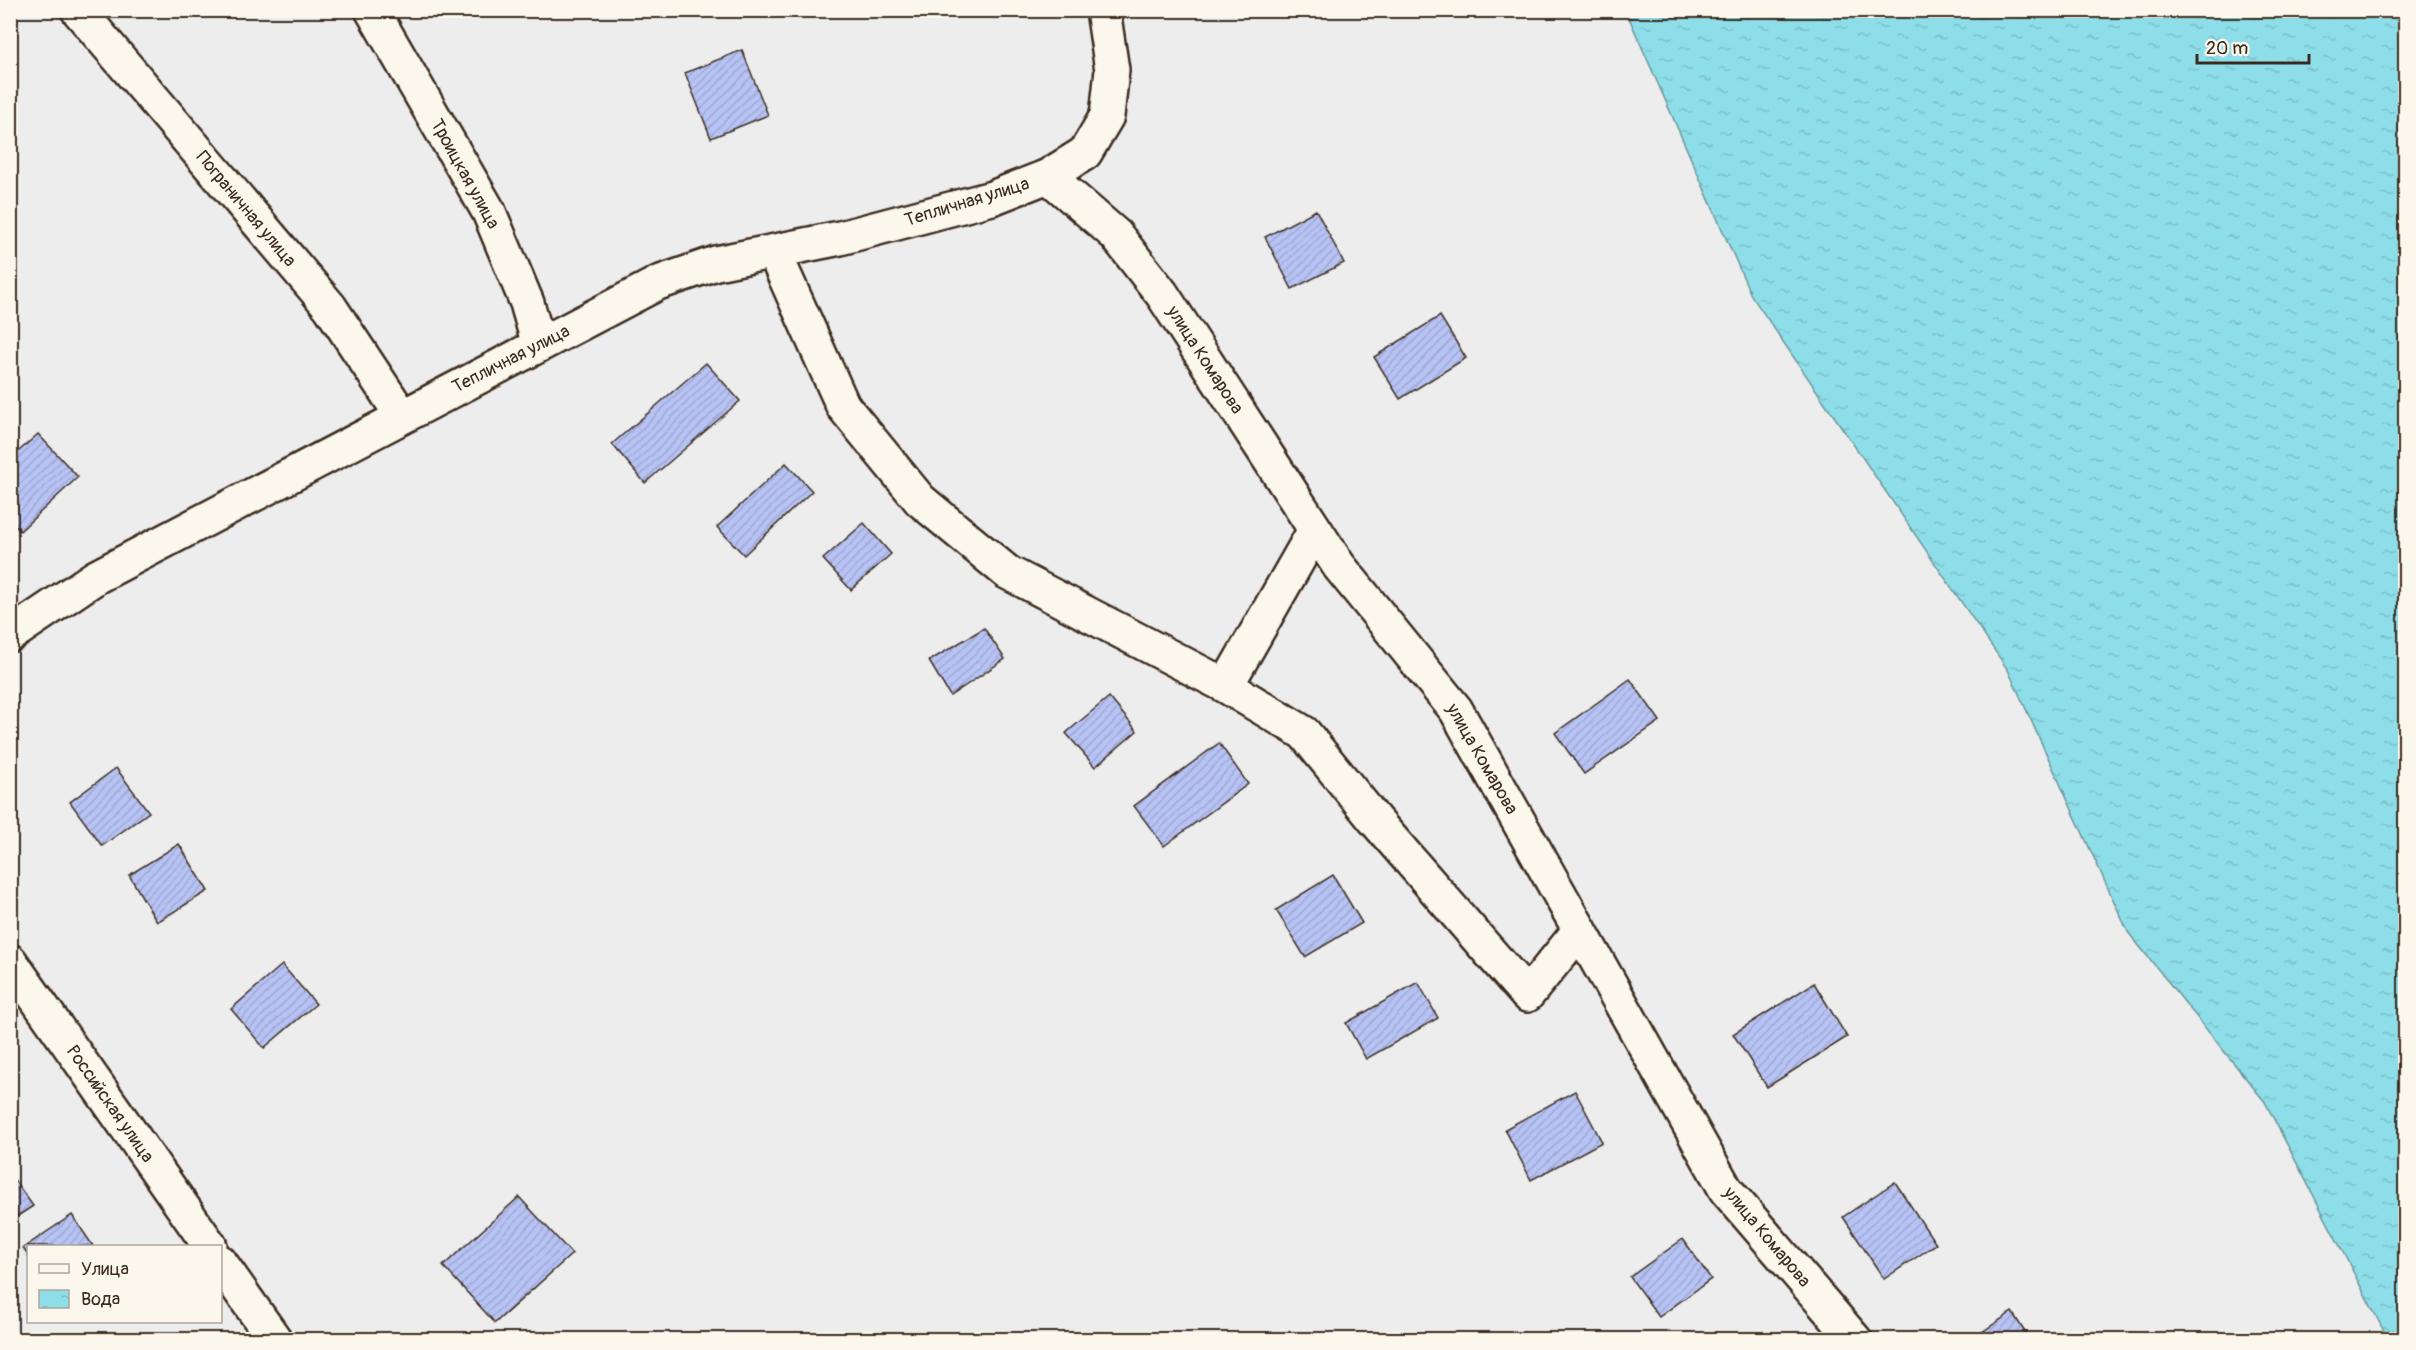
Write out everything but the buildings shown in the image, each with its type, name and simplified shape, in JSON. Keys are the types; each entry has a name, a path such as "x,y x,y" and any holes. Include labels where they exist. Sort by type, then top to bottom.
{"street":[{"name":"Пограничная улица","path":"78,10 330,307 402,416"},
{"name":"Троицкая улица","path":"372,10 489,212 527,303 539,345"},
{"name":"Тепличная улица","path":"10,635 96,577 658,283 716,263 774,252 992,198 1048,176 1085,153 1107,116 1112,70 1103,10"},
{"name":"улица Комарова","path":"1048,176 1116,235 1162,294 1339,566 1456,710 1726,1190 1855,1340"},
{"path":"774,252 843,406 920,500 1007,573 1226,686 1304,733 1374,819 1527,995 1580,930"},
{"path":"1226,686 1315,530"},
{"name":"Российская улица","path":"10,961 209,1245"},
{"path":"222,1265 275,1340"}],"water":[{"path":"1626,11 2405,11 2405,1339 2388,1339 2265,1102 2128,932 2008,670 1751,295"}]}
